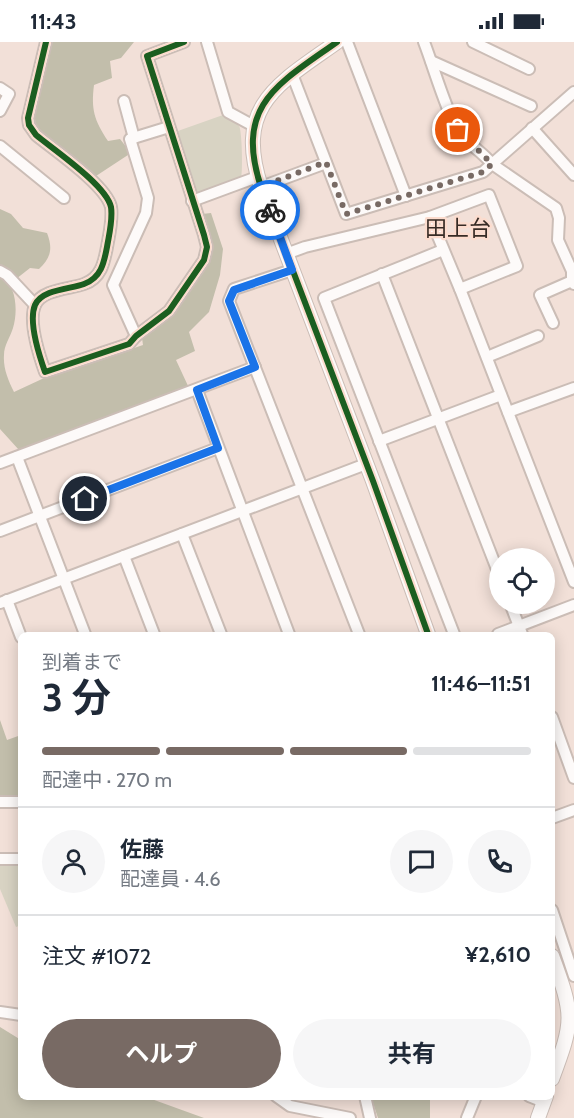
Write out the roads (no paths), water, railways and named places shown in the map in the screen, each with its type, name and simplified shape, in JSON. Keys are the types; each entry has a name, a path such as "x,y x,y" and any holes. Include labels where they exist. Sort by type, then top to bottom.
{"street":[{"path":"46,42 31,103 29,125 36,135 101,188 111,206 111,217 104,262 96,278 86,284 40,298 35,305 34,331 45,372 129,344 169,311 204,260 207,247 147,56 184,42"},
{"path":"207,42 228,112 254,126"},
{"path":"337,42 292,74 265,100 254,126 252,151 259,182 366,464 425,632"},
{"path":"347,42 406,196"},
{"path":"424,42 458,130 492,164 556,208 559,218 558,240 572,271 573,283 540,295 553,323"},
{"path":"473,42 529,69"},
{"path":"431,61 531,106"},
{"path":"292,74 346,214 483,172 574,92"},
{"path":"0,88 9,94 0,111"},
{"path":"124,101 135,138"},
{"path":"136,336 113,285 148,205 148,198 130,139 169,127"},
{"path":"532,128 574,175"},
{"path":"0,146 64,198"},
{"path":"192,201 326,162"},
{"path":"286,254 305,247 430,217 489,195 517,266 460,289"},
{"path":"430,217 574,582"},
{"path":"443,250 324,298 453,632"},
{"path":"292,270 234,290 229,301 357,632"},
{"path":"0,271 7,275 35,305"},
{"path":"382,274 489,549"},
{"path":"487,357 538,336"},
{"path":"0,464 255,367"},
{"path":"197,390 288,632"},
{"path":"508,412 573,392"},
{"path":"379,441 501,395"},
{"path":"0,531 218,448"},
{"path":"17,457 84,632"},
{"path":"19,632 4,602 366,464"},
{"path":"182,534 220,632"},
{"path":"124,556 153,632"},
{"path":"514,614 520,631 574,605"},
{"path":"555,725 574,777"},
{"path":"0,802 18,802"},
{"path":"555,817 574,810"},
{"path":"0,859 18,858"},
{"path":"555,919 574,976"},
{"path":"555,963 572,1002 568,1036 555,1071"},
{"path":"0,1012 18,1012"},
{"path":"282,1100 290,1106 350,1118"},
{"path":"366,1100 370,1118"},
{"path":"467,1118 474,1100"},
{"path":"538,1118 545,1100"}],"district":[{"name":"田上台","path":"458,228"}]}
